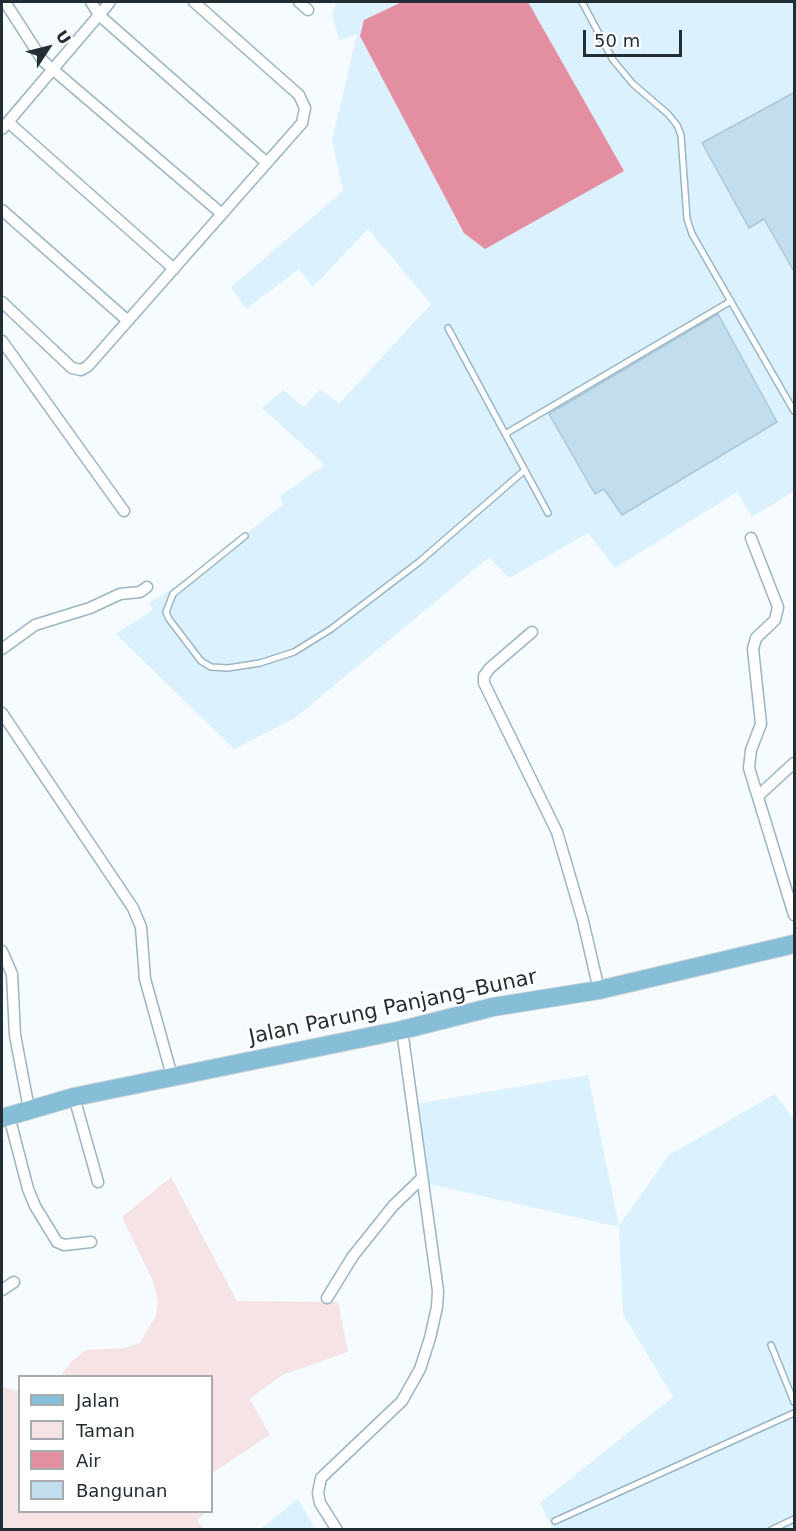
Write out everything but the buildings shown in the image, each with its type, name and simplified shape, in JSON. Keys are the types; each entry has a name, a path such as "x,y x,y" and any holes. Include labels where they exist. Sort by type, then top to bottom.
{"main road":[{"name":"Jalan Parung Panjang–Bunar","path":"5,1117 74,1097 402,1030 493,1007 599,990 795,944"}],"street":[{"path":"5,2 43,61 222,214"},
{"path":"91,2 99,15 267,163"},
{"path":"111,2 3,126 174,269"},
{"path":"2,302 72,368 81,369 88,366 302,123 305,108 299,95 194,2"},
{"path":"299,2 308,10"},
{"path":"2,210 128,321"},
{"path":"2,341 124,511"},
{"path":"751,538 778,608 775,620 756,638 753,649 760,724 749,768 795,915"},
{"path":"2,649 35,625 90,608 120,594 140,592 147,587"},
{"path":"532,632 490,668 484,676 484,683 557,832 583,921 599,990"},
{"path":"2,713 133,908 141,927 145,979 172,1076"},
{"path":"758,796 795,763"},
{"path":"2,951 12,974 15,1035 29,1109"},
{"path":"337,1530 320,1503 318,1493 321,1478 402,1401 420,1369 437,1307 438,1291 402,1030"},
{"path":"74,1097 98,1182"},
{"path":"5,1117 35,1206 57,1242 64,1245 91,1242"},
{"path":"327,1298 353,1256 393,1206 422,1178"},
{"path":"2,1290 14,1282"}],"lane":[{"path":"582,2 613,60 633,84 668,114 677,125 681,135 687,219 692,234 795,411"},
{"path":"505,434 731,301"},
{"path":"448,328 548,513"},
{"path":"245,536 173,594 166,612 201,661 211,667 228,668 260,663 294,652 331,629 419,562 525,470"},
{"path":"771,1345 795,1402"},
{"path":"555,1521 795,1413"},
{"path":"771,1530 795,1519"}],"shaded area":[{"path":"337,2 794,2 794,491 752,517 737,492 615,568 588,533 509,578 489,557 295,718 234,749 116,634 153,610 149,604 197,571 283,505 280,496 325,465 262,408 283,390 304,407 320,389 339,404 431,304 368,229 313,287 299,269 246,309 231,287 343,191 332,141 357,34 339,40 332,15"},
{"path":"588,1075 619,1226 669,1155 775,1094 794,1120 794,1529 553,1529 540,1503 673,1397 623,1314 619,1227 425,1183 416,1104"},
{"path":"298,1499 315,1529 261,1529"}],"green space":[{"path":"171,1177 237,1301 338,1302 348,1352 282,1375 250,1399 270,1435 213,1472 213,1375 61,1375 72,1361 86,1350 124,1348 140,1343 156,1315 158,1301 153,1281 122,1217"},
{"path":"2,1387 18,1391 18,1513 205,1513 197,1520 204,1529 2,1529"}],"water":[{"path":"402,2 528,2 624,171 485,249 464,233 360,36 364,20"}]}
